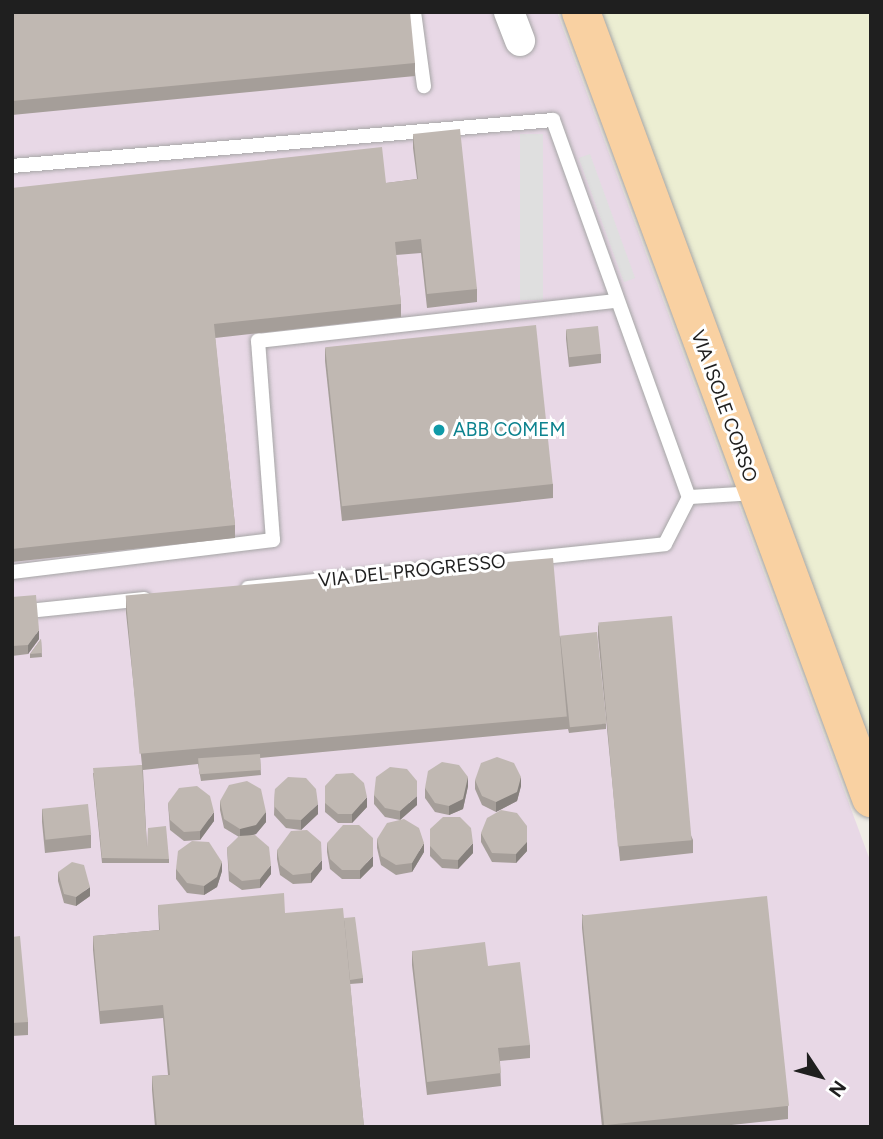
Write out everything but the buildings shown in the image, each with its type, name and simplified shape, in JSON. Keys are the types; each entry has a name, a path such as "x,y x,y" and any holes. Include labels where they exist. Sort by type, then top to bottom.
{"main road":[{"name":"VIA ISOLE CORSO","path":"580,12 871,798"}],"street":[{"path":"509,12 520,41"}],"lane":[{"path":"414,12 424,86"},
{"path":"12,166 553,120 616,301 689,497 757,493"},
{"path":"12,572 273,540 258,341 616,301"},
{"name":"VIA DEL PROGRESSO","path":"229,590 665,544 689,497"},
{"path":"38,610 161,597"}],"shaded area":[{"path":"12,12 557,12 871,863 871,1127 12,1127"},
{"path":"520,134 543,134 543,300 520,300"},
{"path":"590,154 635,278 624,282 579,158"}],"green space":[{"path":"584,12 871,12 871,791"}],"place":[{"name":"ABB COMEM","path":"439,430"}]}
